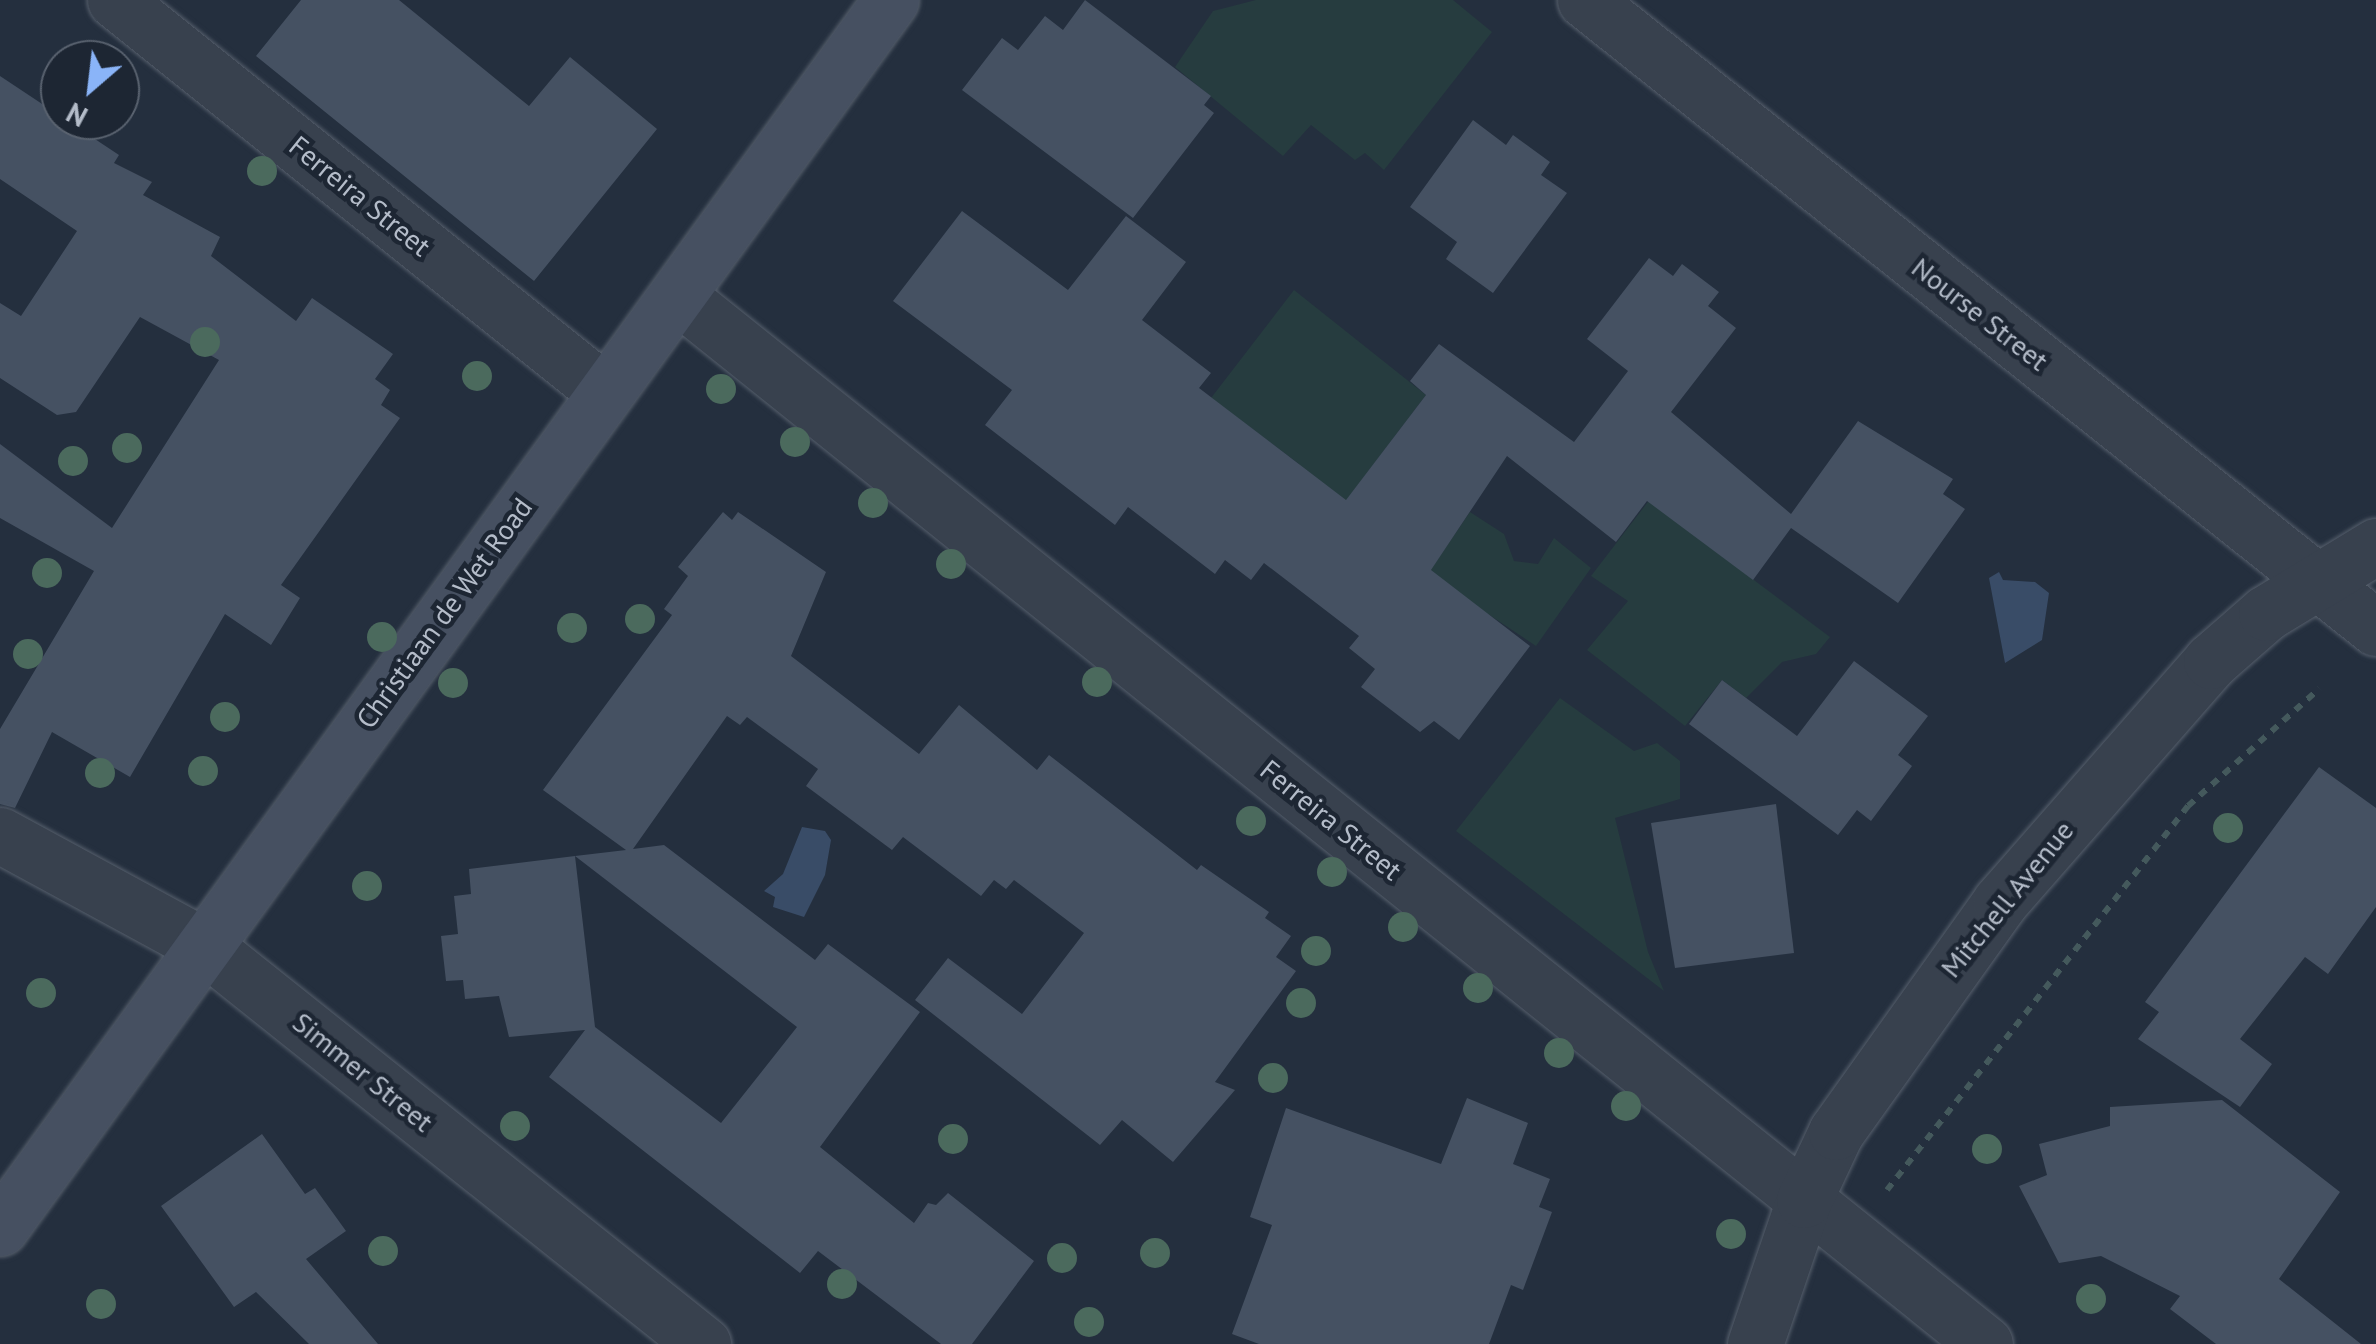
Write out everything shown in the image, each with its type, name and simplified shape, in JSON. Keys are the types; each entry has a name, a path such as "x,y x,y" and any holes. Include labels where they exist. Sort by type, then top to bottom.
{"main road":[{"name":"Christiaan de Wet Road","path":"0,1228 891,0"}],"street":[{"name":"Ferreira Street","path":"115,0 605,392"},
{"name":"Nourse Street","path":"1585,0 2376,628"},
{"name":"Ferreira Street","path":"678,296 1985,1344"},
{"name":"Mitchell Avenue","path":"1754,1344 1804,1200 1836,1132 2000,902 2211,661 2316,580 2376,546"},
{"name":"Simmer Street","path":"0,835 203,945 704,1344"}],"path":[{"path":"1879,1200 2188,806 2319,689"}],"green space":[{"path":"1256,0 1453,0 1492,32 1384,170 1365,153 1355,160 1311,125 1283,156 1175,67 1213,11"},
{"path":"1294,290 1426,395 1320,535 1299,464 1211,398"},
{"path":"1674,468 1695,536 1830,637 1816,654 1782,662 1746,698 1722,680 1685,726 1587,650 1628,601 1591,576"},
{"path":"1470,512 1504,534 1514,561 1538,564 1554,538 1591,568 1536,646 1488,614 1477,629 1420,585"},
{"path":"1560,698 1634,751 1657,743 1680,761 1680,799 1615,818 1648,952 1664,991 1456,831"}],"water":[{"path":"1999,572 2003,580 2035,582 2049,593 2042,640 2005,663 1989,578"},
{"path":"802,827 825,831 831,840 825,875 804,917 773,907 775,897 764,891 783,874"}],"building":[{"path":"301,0 399,0 529,106 570,57 657,129 534,281 256,56"},
{"path":"1085,0 1211,96 1204,105 1214,113 1133,218 962,90 1002,38 1018,50 1045,16 1063,30"},
{"path":"0,76 40,103 40,140 96,140 119,155 114,163 152,182 143,195 220,237 211,256 296,321 312,298 393,354 375,379 390,390 381,405 400,418 281,585 300,598 271,645 225,614 130,777 52,732 15,808 0,804 0,729 94,571 0,518 0,444 112,528 219,360 140,317 76,412 57,415 0,378 0,303 21,316 77,231 0,179"},
{"path":"1473,120 1506,145 1513,135 1550,162 1541,175 1567,193 1493,293 1446,259 1457,242 1410,207"},
{"path":"962,211 1068,290 1126,216 1186,262 1142,320 1211,373 1199,388 1346,500 1426,395 1410,381 1439,344 1574,442 1628,371 1587,339 1649,258 1673,276 1682,264 1719,292 1708,306 1736,328 1671,412 1791,514 1858,421 1953,479 1943,494 1965,509 1898,603 1791,528 1753,580 1647,501 1616,542 1507,456 1431,570 1530,646 1459,740 1434,721 1420,732 1361,687 1375,669 1349,648 1359,636 1264,563 1251,580 1225,560 1215,574 1128,507 1115,525 985,425 1012,390 893,301"},
{"path":"723,512 732,520 738,512 826,572 791,656 919,754 959,705 1037,770 1049,755 1197,870 1201,865 1269,912 1265,918 1291,936 1276,957 1296,971 1215,1082 1235,1090 1173,1162 1122,1120 1100,1145 915,1000 948,958 1022,1014 1084,933 1014,880 1006,889 994,880 981,896 903,837 892,850 806,786 818,769 747,717 740,725 727,716 633,849 664,845 815,960 828,944 920,1012 820,1147 914,1223 928,1203 936,1205 948,1193 1034,1261 972,1344 941,1344 818,1251 800,1273 549,1077 585,1030 509,1037 499,996 465,999 463,980 446,981 441,936 458,934 454,896 471,894 469,869 575,856 626,850 543,790 672,615 664,609 688,576 678,567","holes":["575,856 797,1027 721,1123 595,1027"]},
{"path":"1854,661 1928,716 1898,755 1912,766 1871,821 1857,810 1838,835 1689,724 1722,680 1797,736"},
{"path":"2319,767 2376,808 2376,907 2328,974 2305,957 2240,1039 2272,1064 2240,1107 2138,1039 2159,1012 2145,1002"},
{"path":"1776,804 1794,953 1675,968 1651,823"},
{"path":"1467,1098 1528,1123 1513,1164 1550,1179 1539,1207 1552,1212 1523,1290 1511,1285 1489,1344 1259,1344 1232,1334 1272,1225 1250,1217 1286,1108 1441,1164"},
{"path":"2222,1100 2340,1192 2279,1279 2361,1344 2216,1344 2170,1309 2180,1296 2101,1256 2059,1263 2019,1186 2047,1175 2039,1144 2110,1126 2110,1107"},
{"path":"262,1134 305,1194 315,1188 346,1231 306,1259 378,1344 309,1344 256,1292 234,1307 161,1206"}]}
